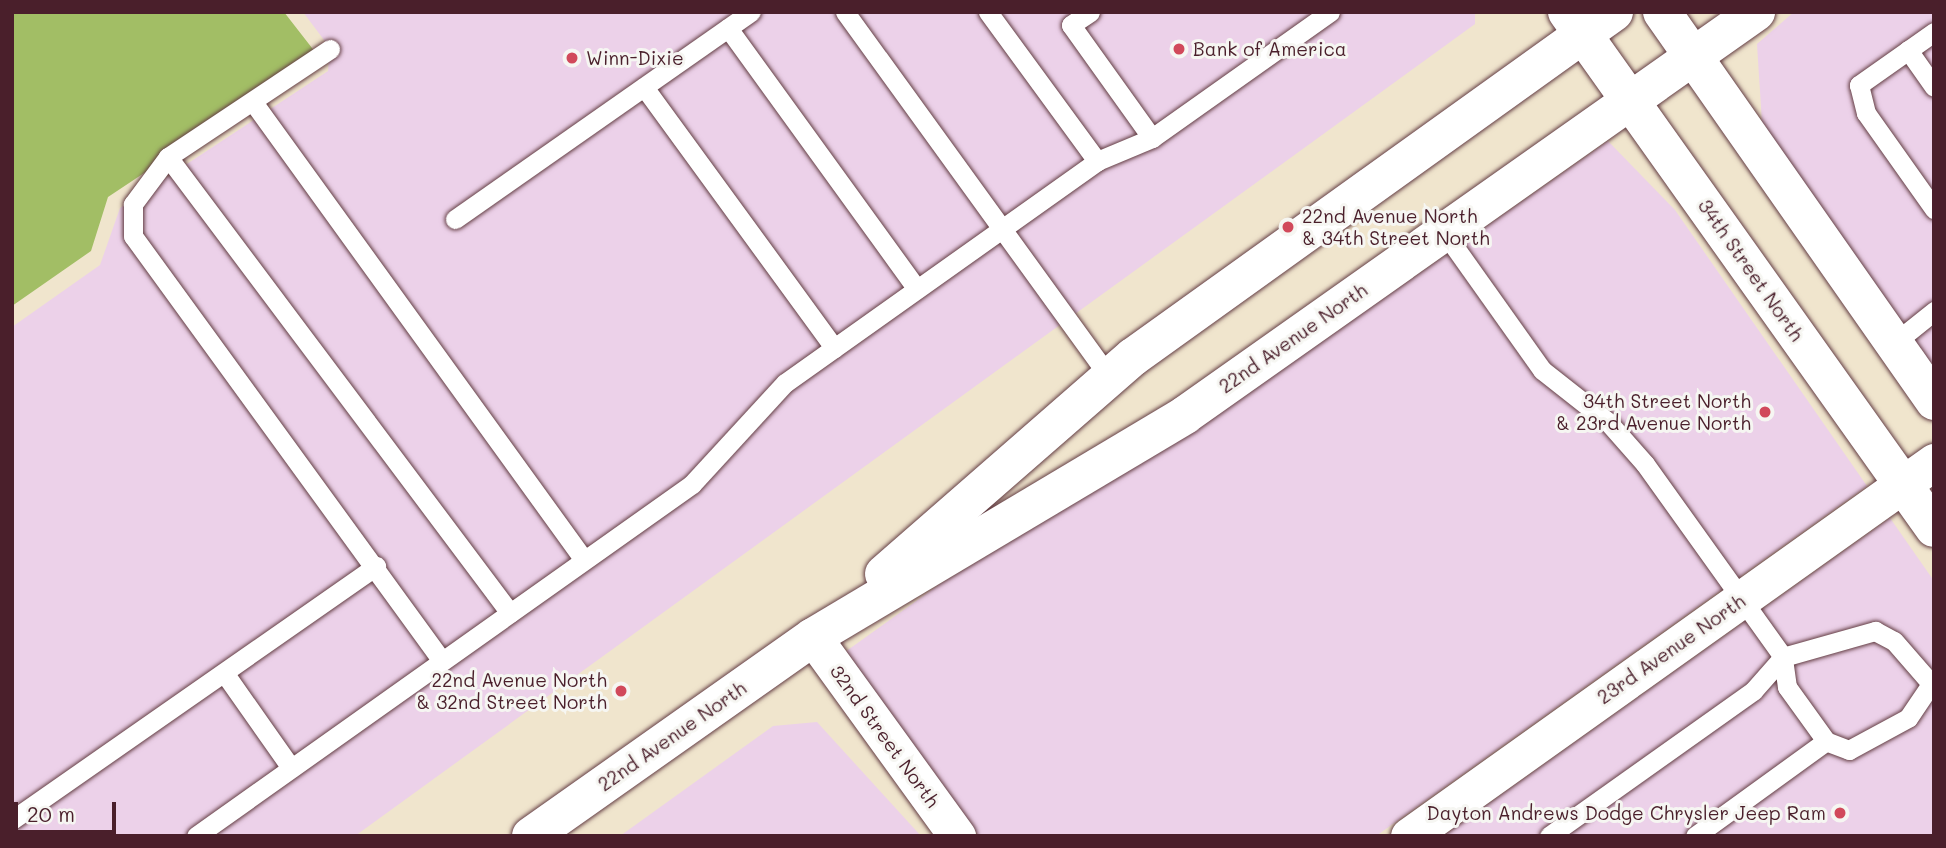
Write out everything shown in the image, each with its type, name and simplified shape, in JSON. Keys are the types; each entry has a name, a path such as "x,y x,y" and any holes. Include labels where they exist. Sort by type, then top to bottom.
{"main road":[{"name":"22nd Avenue North","path":"813,637 1109,377 1575,23 1614,12"},
{"path":"1662,12 1934,401"},
{"name":"22nd Avenue North","path":"531,836 813,637 1185,415 1756,12"},
{"name":"34th Street North","path":"1575,23 1934,528"}],"street":[{"name":"23rd Avenue North","path":"1409,836 1934,462"},
{"name":"32nd Street North","path":"813,637 957,836"}],"lane":[{"path":"455,219 751,12"},
{"path":"845,12 1109,377"},
{"path":"988,12 1097,161"},
{"path":"1090,12 1071,25 1152,138"},
{"path":"196,836 692,484 785,383 1097,161 1152,138 1330,12"},
{"path":"728,28 917,289"},
{"path":"1934,32 1860,85 1866,113 1934,209"},
{"path":"330,48 168,157 133,204 133,236 376,566 442,661"},
{"path":"1909,50 1934,87"},
{"path":"644,87 834,348"},
{"path":"253,102 584,560"},
{"path":"168,157 510,613"},
{"path":"1444,232 1542,370 1608,422 1636,453 1783,657 1787,687 1826,741 1849,750 1868,744 1909,718 1931,687 1894,640 1875,631 1783,657 1753,691 1549,836"},
{"path":"1893,344 1934,311"},
{"path":"12,820 225,674 376,566"},
{"path":"225,674 291,768"},
{"path":"1695,836 1826,741"}],"shaded area":[{"path":"303,12 1475,12 1475,24 355,836 12,836 12,327 100,265 120,208 328,71 330,48"},
{"path":"1794,12 1934,12 1934,371 1762,123 1757,44"},
{"path":"1608,141 1675,210 1867,486 1376,836 979,836 845,652 940,584 1196,430"},
{"path":"1890,518 1934,581 1934,836 1443,836"},
{"path":"817,722 921,836 620,836 773,726"}],"green space":[{"path":"12,12 284,12 319,57 108,197 91,251 12,306"}],"place":[{"name":"Bank of America","path":"1179,49"},
{"name":"Winn-Dixie","path":"572,58"},
{"name":"22nd Avenue North & 34th Street North","path":"1288,227"},
{"name":"34th Street North & 23rd Avenue North","path":"1765,412"},
{"name":"22nd Avenue North & 32nd Street North","path":"621,691"},
{"name":"Dayton Andrews Dodge Chrysler Jeep Ram","path":"1840,813"}]}
